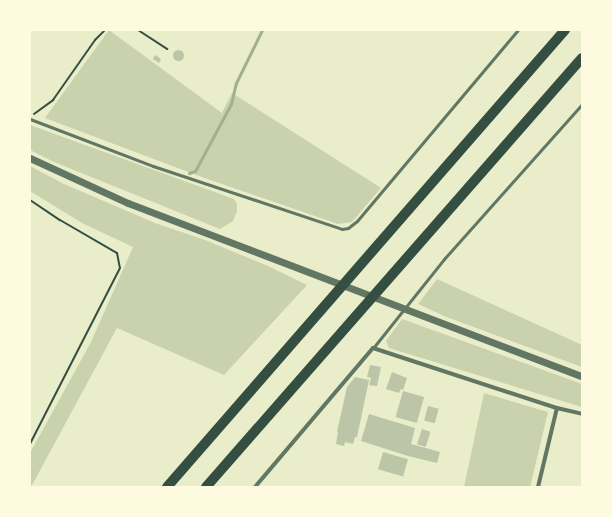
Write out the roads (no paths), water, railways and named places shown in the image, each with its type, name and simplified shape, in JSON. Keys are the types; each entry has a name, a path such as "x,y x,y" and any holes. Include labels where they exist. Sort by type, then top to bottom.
{"highway":[{"path":"167,487 565,30"},
{"path":"206,487 582,58"}],"street":[{"path":"30,158 128,203 582,376"},
{"path":"255,487 373,348 557,408 582,414"},
{"path":"538,487 557,408"}],"lane":[{"path":"30,118 153,166 342,230 348,228 357,221 518,30"},
{"path":"373,348 444,259 582,104"}],"waterway":[{"path":"189,173 195,171 231,104 236,83 262,30"}]}
